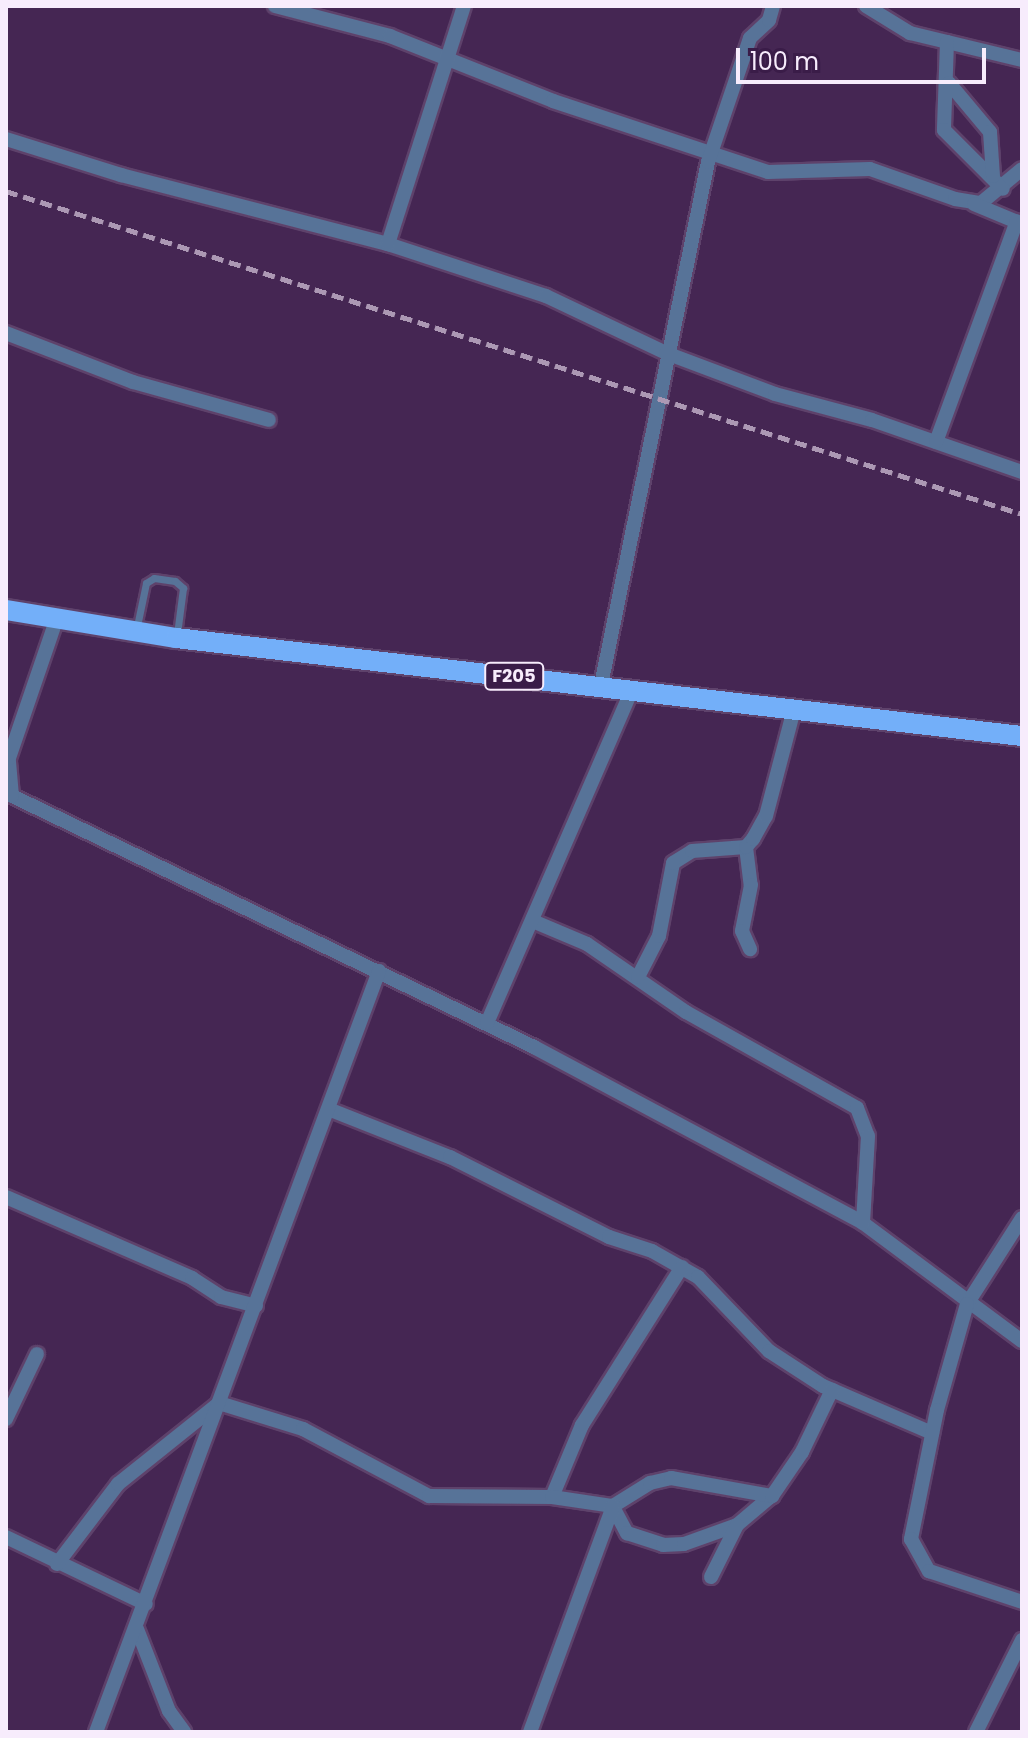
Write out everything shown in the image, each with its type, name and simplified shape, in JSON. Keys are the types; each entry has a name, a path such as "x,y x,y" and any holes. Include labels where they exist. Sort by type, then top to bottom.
{"main road":[{"name":"F205","path":"6,610 135,633 1022,736"}],"street":[{"path":"275,6 390,36 553,101 768,172 870,169 1020,222 936,442"},
{"path":"388,244 464,6"},
{"path":"601,685 666,353 711,153 750,38 769,20 773,6"},
{"path":"866,6 910,33 1022,60"},
{"path":"947,42 949,83 944,130 1003,189"},
{"path":"949,83 990,132 993,176"},
{"path":"6,139 121,175 388,244 546,296 666,353 775,394 1022,471"},
{"path":"970,202 989,200 1022,169"},
{"path":"6,333 133,382 269,420"},
{"path":"56,621 9,758 9,794 487,1023 863,1223 967,1304 1022,1341"},
{"path":"487,1023 535,922 632,689"},
{"path":"750,949 742,931 752,868 746,847 766,816 794,709"},
{"path":"638,977 657,944 673,863 692,851 746,847"},
{"path":"535,922 587,944 779,1067 839,1093 857,1108 868,1136 863,1223"},
{"path":"96,1732 331,1110 379,971"},
{"path":"331,1110 450,1157 682,1267 698,1277 769,1351 832,1390 932,1433"},
{"path":"6,1197 192,1278 221,1297 256,1306"},
{"path":"1022,1218 967,1304 932,1433 911,1539 917,1557 929,1571 1022,1602"},
{"path":"552,1497 582,1425 682,1267"},
{"path":"6,1419 37,1354"},
{"path":"613,1506 627,1533 663,1545 684,1544 737,1525 769,1498 802,1452 832,1390"},
{"path":"219,1403 303,1429 429,1496 552,1497 613,1506"},
{"path":"57,1564 118,1484 219,1403"},
{"path":"530,1732 613,1506 650,1483 671,1478 769,1498"},
{"path":"711,1577 737,1525"},
{"path":"6,1537 146,1604"},
{"path":"137,1629 169,1711 184,1732"},
{"path":"976,1732 1022,1640"}],"lane":[{"path":"135,633 146,583 154,578 175,581 183,588 176,638"}],"railway":[{"path":"6,191 1022,514"}]}
